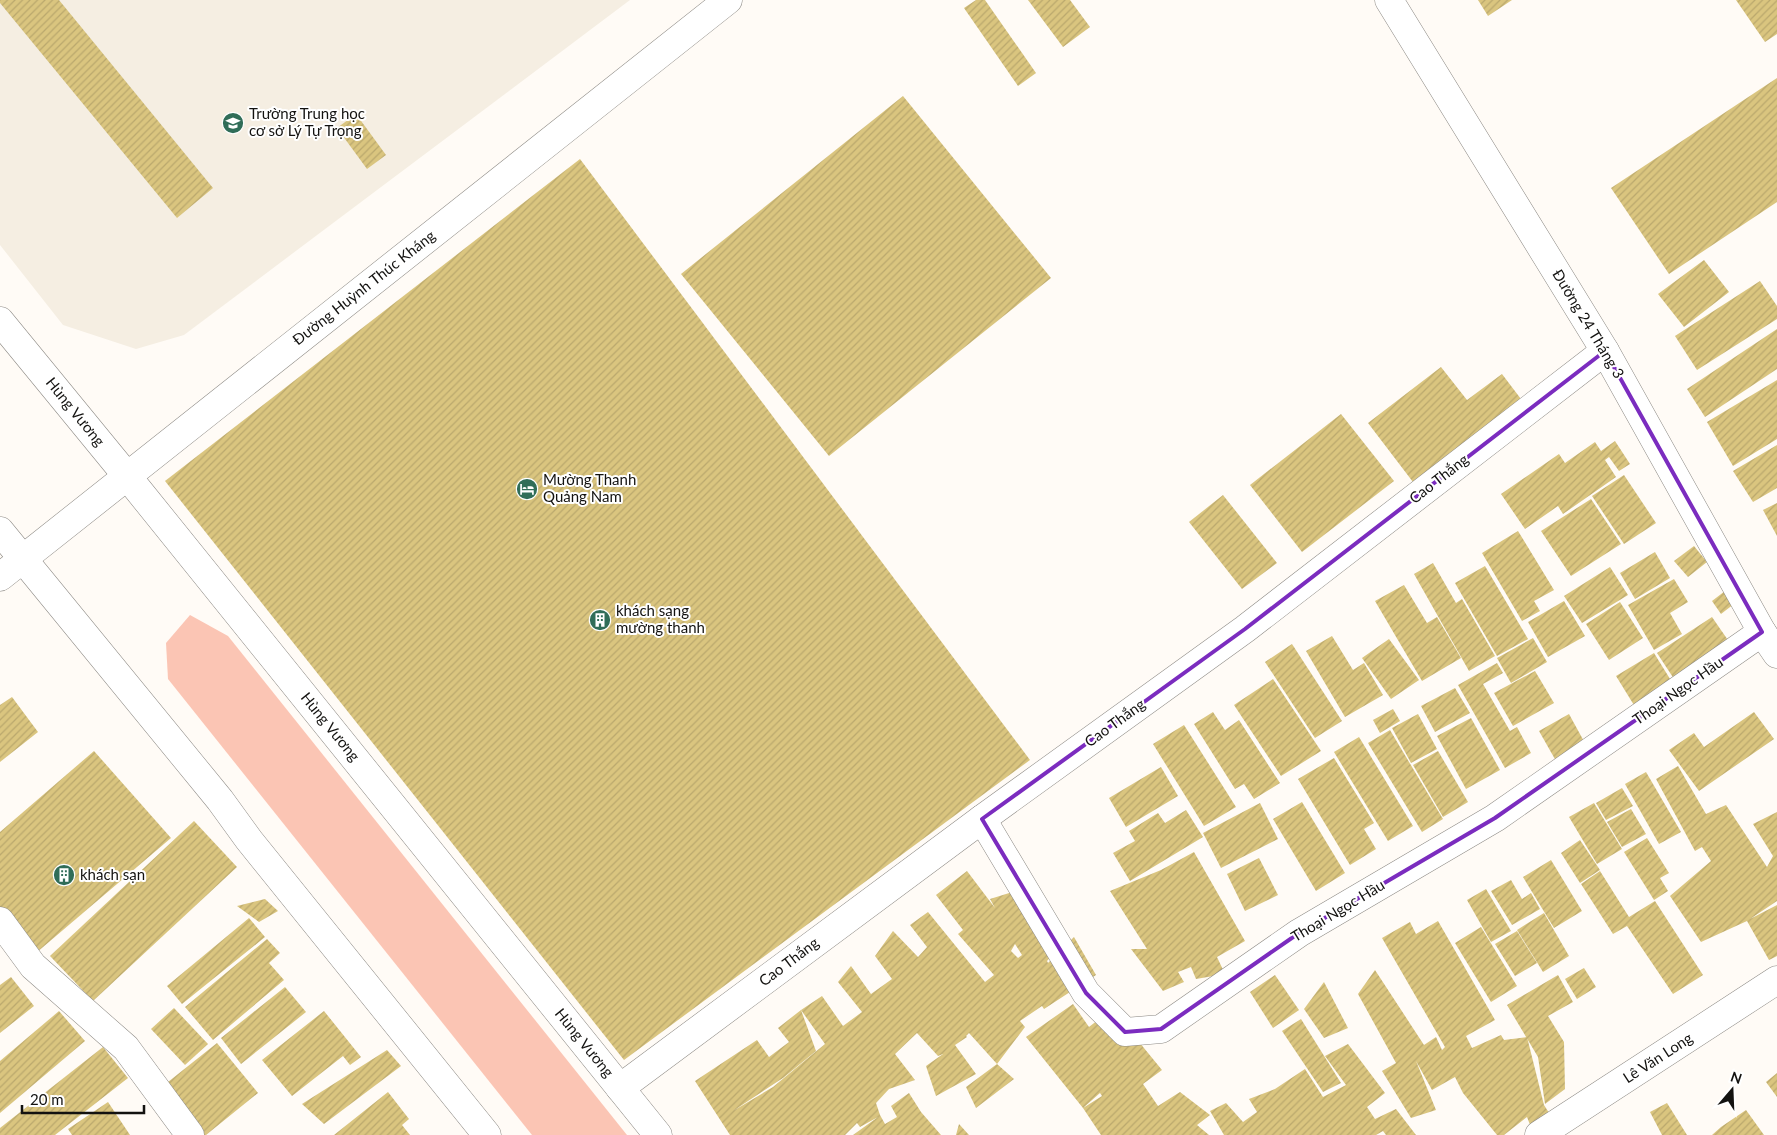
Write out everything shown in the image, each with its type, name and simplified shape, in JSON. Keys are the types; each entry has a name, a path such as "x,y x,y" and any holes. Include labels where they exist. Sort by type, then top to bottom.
{"street":[{"name":"Đường Huỳnh Thúc Kháng","path":"0,577 728,0"},
{"name":"Đường 24 Tháng 3","path":"1389,0 1605,351 1762,632 1777,654"},
{"name":"Hùng Vương","path":"0,321 658,1135"},
{"name":"Cao Thắng","path":"620,1088 982,819 1245,629 1605,351"},
{"path":"0,531 220,800 249,840 487,1135"},
{"name":"Thoại Ngọc Hầu","path":"982,819 1086,993 1124,1032 1161,1028 1299,934 1495,818 1762,632"},
{"path":"0,921 33,966 126,1048 190,1135"},
{"name":"Lê Văn Long","path":"1539,1135 1777,980"}],"highlighted area":[{"path":"1605,351 1762,632 1495,818 1299,933 1161,1029 1125,1032 1086,993 982,819 1245,629"}],"shaded area":[{"name":"Trường Trung học cơ sở Lý Tự Trọng","path":"0,0 630,0 184,335 136,349 63,325 0,245"},
{"path":"190,615 228,636 627,1135 532,1135 168,679 166,643"}],"building":[{"path":"0,0 59,0 213,188 177,218 0,3"},
{"path":"976,0 985,0 1036,73 1018,86 964,8"},
{"path":"1028,0 1070,0 1090,27 1063,47"},
{"path":"1478,0 1512,0 1488,16"},
{"path":"1736,0 1777,0 1777,34 1765,42"},
{"path":"1777,78 1777,202 1669,274 1611,188"},
{"path":"903,96 1051,278 829,456 681,274"},
{"path":"356,114 386,155 367,169 337,128"},
{"name":"khách sạng mường thanh","path":"580,159 1030,760 624,1060 165,481"},
{"path":"1704,260 1729,292 1684,327 1658,294"},
{"path":"1760,281 1777,306 1777,319 1697,370 1675,336"},
{"path":"1777,329 1777,369 1705,417 1687,389"},
{"path":"1441,367 1467,400 1502,374 1524,403 1416,486 1368,423"},
{"path":"1777,380 1777,439 1733,466 1707,422"},
{"path":"1341,414 1394,481 1302,552 1250,485"},
{"path":"1615,441 1630,464 1619,471 1609,457 1605,460 1616,477 1563,514 1558,506 1525,529 1501,494 1559,454 1565,463 1595,442 1601,451"},
{"path":"1777,445 1777,488 1753,502 1733,471"},
{"path":"1624,475 1656,523 1624,544 1592,496"},
{"path":"1223,495 1277,563 1242,589 1189,522"},
{"path":"1591,499 1621,544 1571,576 1541,531"},
{"path":"1777,503 1777,536 1763,510"},
{"path":"1518,531 1554,590 1534,601 1540,611 1522,621 1482,553"},
{"path":"1694,546 1707,562 1688,577 1674,561"},
{"path":"1655,552 1670,578 1635,599 1620,573"},
{"path":"1433,563 1456,603 1462,599 1495,656 1469,671 1414,574"},
{"path":"1485,566 1528,639 1497,656 1455,583"},
{"path":"1610,567 1628,595 1582,623 1564,596"},
{"path":"1674,579 1688,602 1670,613 1682,634 1654,650 1628,605"},
{"path":"1404,585 1427,623 1437,617 1461,658 1422,681 1375,601"},
{"path":"1725,591 1734,604 1721,614 1712,601"},
{"path":"1564,601 1585,636 1548,657 1528,622"},
{"path":"1620,602 1643,638 1609,660 1586,624"},
{"path":"1712,617 1732,646 1676,682 1657,653"},
{"path":"1332,636 1353,670 1364,663 1383,695 1345,717 1306,651"},
{"path":"1533,638 1547,662 1511,683 1497,658"},
{"path":"1389,639 1419,680 1391,699 1362,658"},
{"path":"1292,644 1342,721 1315,738 1265,662"},
{"path":"1654,653 1675,687 1637,710 1616,676"},
{"path":"1497,663 1503,673 1483,684 1510,731 1517,727 1531,753 1505,768 1458,685"},
{"path":"1535,671 1554,703 1513,726 1494,693"},
{"path":"1273,679 1321,751 1281,776 1234,705"},
{"path":"1455,688 1470,713 1435,732 1421,706"},
{"path":"12,697 38,732 0,762 0,705"},
{"path":"1393,709 1400,721 1380,733 1373,720"},
{"path":"1213,712 1225,730 1239,720 1280,783 1254,799 1244,784 1235,789 1194,724"},
{"path":"1754,712 1774,739 1699,791 1669,750 1694,733 1704,747"},
{"path":"1418,714 1437,749 1411,763 1392,728"},
{"path":"1569,714 1586,745 1556,761 1539,731"},
{"path":"1471,718 1500,770 1466,789 1437,736"},
{"path":"1184,725 1236,807 1204,826 1153,744"},
{"path":"1390,730 1443,819 1422,832 1368,743"},
{"path":"1359,737 1413,826 1388,841 1334,752"},
{"name":"khách sạn","path":"94,751 171,838 36,953 0,911 0,832"},
{"path":"1438,751 1468,802 1443,817 1413,765"},
{"path":"1334,758 1374,823 1364,829 1376,849 1350,865 1298,779"},
{"path":"1678,766 1706,814 1726,805 1767,867 1773,856 1753,824 1777,812 1777,901 1750,919 1777,905 1777,956 1769,960 1747,921 1701,942 1670,896 1711,861 1702,847 1695,851 1656,779"},
{"path":"1161,767 1178,796 1126,827 1109,798"},
{"path":"1646,772 1681,832 1659,844 1625,784"},
{"path":"1622,788 1633,806 1606,820 1596,803"},
{"path":"1302,802 1345,873 1316,891 1273,819"},
{"path":"1260,803 1278,839 1221,868 1203,833"},
{"path":"1594,803 1622,849 1597,864 1569,817"},
{"path":"1631,809 1646,834 1622,847 1607,822"},
{"path":"1186,810 1203,837 1130,881 1113,853 1135,841 1129,831 1158,813 1165,823"},
{"path":"194,821 237,867 93,1001 50,956"},
{"path":"1647,838 1669,873 1660,878 1668,891 1654,900 1624,852"},
{"path":"1580,840 1600,870 1580,883 1561,853"},
{"path":"1194,852 1245,941 1217,957 1225,974 1196,979 1191,967 1178,972 1184,982 1163,991 1131,949 1147,949 1110,891 1161,870"},
{"path":"1259,858 1278,895 1245,911 1227,874"},
{"path":"1551,860 1582,911 1554,928 1523,877"},
{"path":"967,871 995,908 990,899 1019,890 1062,944 1047,961 1048,963 1074,937 1096,975 1044,1009 1042,1006 1020,1021 1025,1027 997,1064 969,1033 967,1037 955,1045 976,1074 936,1096 926,1066 943,1054 938,1056 917,1033 895,1054 915,1080 889,1089 876,1103 885,1124 897,1117 891,1106 909,1093 921,1112 941,1135 853,1135 878,1117 860,1127 857,1123 845,1135 730,1135 695,1081 757,1040 769,1057 789,1042 778,1028 801,1010 822,996 843,1026 862,1012 838,982 851,966 871,994 892,979 875,956 893,931 918,957 927,947 910,925 928,912 985,982 994,975 958,934 963,930 936,895","holes":["1015,944 1022,955 1018,958 1011,951","801,1010 825,1044 773,1087 733,1111 783,1078 816,1051"]},
{"path":"1600,871 1629,917 1655,901 1703,975 1673,994 1627,926 1613,934 1581,884"},
{"path":"1511,880 1522,899 1531,893 1540,909 1512,925 1491,891"},
{"path":"1486,889 1511,931 1491,942 1467,900"},
{"path":"265,899 278,911 259,922 237,906"},
{"path":"1544,913 1569,956 1543,972 1517,930"},
{"path":"249,918 265,937 182,1004 167,986"},
{"path":"1438,921 1495,1020 1466,1036 1472,1048 1501,1035 1504,1040 1527,1037 1544,1105 1560,1130 1534,1135 1527,1117 1504,1135 1497,1135 1463,1093 1455,1077 1432,1090 1416,1061 1436,1110 1411,1118 1382,1071 1396,1063 1358,994 1375,970 1424,1045 1436,1037 1442,1050 1445,1047 1382,938 1410,922 1416,934"},
{"path":"1481,927 1517,986 1491,1002 1455,943"},
{"path":"1517,931 1537,963 1515,976 1495,944"},
{"path":"267,939 280,953 269,963 284,980 213,1040 185,1007"},
{"path":"1584,968 1596,987 1577,999 1565,979"},
{"path":"1275,975 1299,1010 1273,1028 1250,992"},
{"path":"1558,975 1573,1002 1548,1016 1564,1042 1565,1089 1545,1104 1538,1057 1507,1005"},
{"path":"11,977 34,1006 0,1033 0,985"},
{"path":"1324,982 1348,1028 1324,1038 1304,1009"},
{"path":"285,987 306,1012 241,1064 221,1038"},
{"path":"1073,1004 1089,1027 1112,1009 1162,1070 1143,1084 1158,1106 1180,1092 1210,1115 1197,1125 1209,1135 1101,1135 1083,1108 1026,1037","holes":["1100,1093 1102,1096 1083,1108"]},
{"path":"174,1008 208,1044 185,1065 151,1029"},
{"path":"59,1011 85,1041 0,1113 0,1061"},
{"path":"324,1011 361,1057 350,1065 343,1056 292,1096 262,1060"},
{"path":"1301,1019 1341,1083 1323,1092 1282,1031"},
{"path":"217,1043 258,1093 206,1135 203,1135 163,1086"},
{"path":"1348,1044 1385,1093 1367,1107 1375,1119 1396,1109 1416,1135 1386,1135 1383,1131 1376,1135 1224,1135 1210,1111 1226,1103 1243,1122 1257,1112 1249,1099 1275,1089 1305,1069 1323,1097 1346,1085 1325,1056"},
{"path":"103,1047 128,1078 55,1135 0,1135 0,1128"},
{"path":"387,1050 401,1066 324,1124 302,1104"},
{"path":"997,1064 1014,1079 976,1108 966,1087"},
{"path":"1777,1073 1777,1097 1766,1082"},
{"path":"388,1092 409,1119 402,1125 410,1135 334,1135"},
{"path":"108,1102 130,1135 72,1135 68,1129"},
{"path":"1667,1103 1687,1135 1662,1135 1650,1112"},
{"path":"1746,1110 1764,1135 1712,1135 1721,1127"},
{"path":"959,1124 969,1135 956,1135"}],"place":[{"name":"Trường Trung học cơ sở Lý Tự Trọng","path":"233,123"},
{"name":"Mường Thanh Quảng Nam","path":"527,489"},
{"name":"khách sạng mường thanh","path":"600,620"},
{"name":"khách sạn","path":"64,875"}]}
